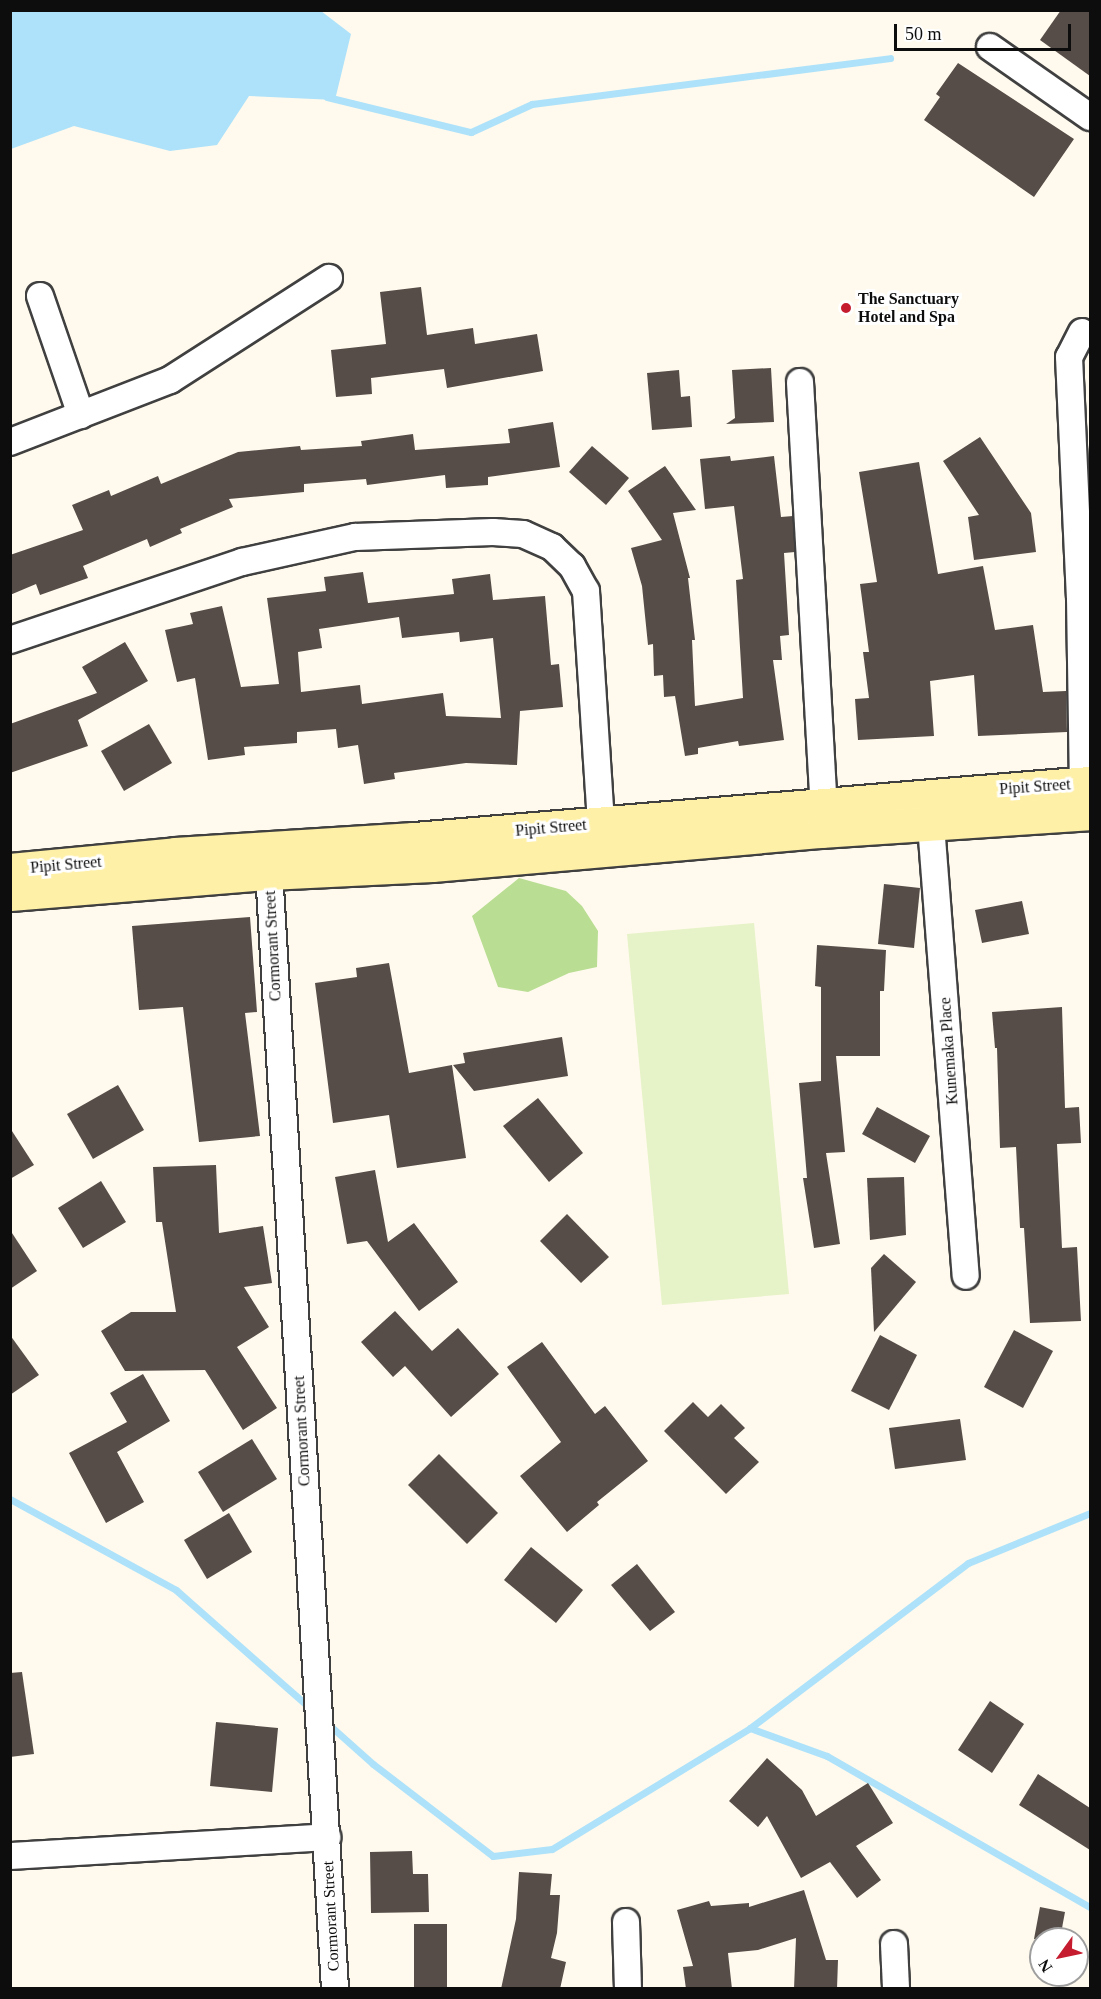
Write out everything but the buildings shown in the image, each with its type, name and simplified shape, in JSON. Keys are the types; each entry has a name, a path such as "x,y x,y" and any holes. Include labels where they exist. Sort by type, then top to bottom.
{"main road":[{"name":"Pipit Street","path":"10,894 268,861 601,824 824,806 1088,793"},
{"name":"Pipit Street","path":"10,870 175,854 268,861 432,866 822,831 931,825 1088,793"}],"street":[{"path":"990,47 1090,117"},
{"path":"10,442 170,380 329,278"},
{"path":"39,296 81,415"},
{"path":"1082,332 1069,357 1085,597 1088,793"},
{"path":"800,382 824,806"},
{"path":"10,640 242,562 355,537 493,532 523,534 552,547 572,566 586,591 601,824"},
{"name":"Kunemaka Place","path":"931,825 966,1276"},
{"name":"Cormorant Street","path":"268,861 335,1989"},
{"path":"10,1856 327,1837"},
{"path":"627,1922 628,1989"},
{"path":"894,1944 896,1989"}],"green space":[{"path":"519,878 566,891 582,906 598,931 597,967 569,973 528,992 498,987 472,916"},
{"path":"754,923 789,1294 662,1305 627,934"}],"water":[{"path":"11,10 321,11 351,34 335,100 249,96 217,145 170,151 74,126 11,149"}],"waterway":[{"path":"327,97 471,132 532,104 890,58"},
{"path":"10,1499 176,1590 312,1710"},
{"path":"327,1723 373,1764 493,1856 552,1849 750,1728 968,1563 1090,1513"},
{"path":"750,1728 827,1756 1090,1907"}],"place":[{"name":"The Sanctuary Hotel and Spa","path":"846,308"}]}
